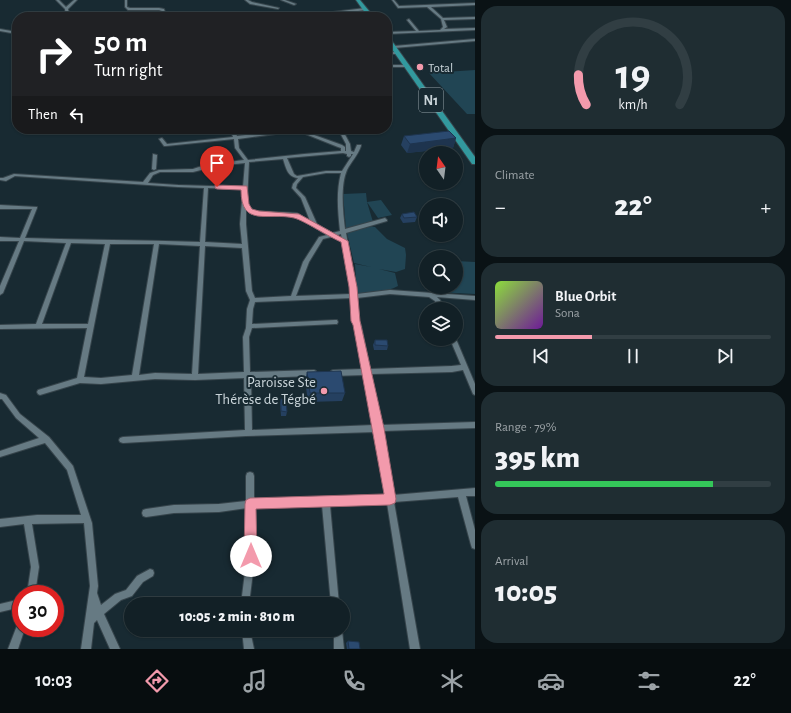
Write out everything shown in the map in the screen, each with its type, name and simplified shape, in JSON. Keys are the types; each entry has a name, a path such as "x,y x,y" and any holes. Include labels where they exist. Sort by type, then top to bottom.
{"highway":[{"path":"358,0 367,12"},
{"name":"N1","path":"392,44 475,162"}],"street":[{"path":"57,0 66,9 67,12"},
{"path":"66,9 76,0"},
{"path":"126,0 126,7 128,9 159,9 163,10 163,12"},
{"path":"246,0 251,3 280,7 284,3 282,0 295,4"},
{"path":"392,0 398,7 475,4"},
{"path":"428,6 442,19 445,27 440,31"},
{"path":"342,12 365,9"},
{"path":"442,19 475,18"},
{"path":"409,20 419,32"},
{"path":"392,34 475,29"},
{"path":"0,30 12,32"},
{"path":"394,47 475,40"},
{"path":"392,53 398,53"},
{"path":"392,66 407,66"},
{"path":"234,134 237,148 247,161 243,224 248,291 253,300"},
{"path":"162,139 166,145 271,134"},
{"path":"306,134 340,146 343,148 343,152"},
{"path":"343,134 348,144 350,153 345,170 341,197 344,241 354,296 356,321 378,428 415,649"},
{"path":"284,157 292,175 301,177 345,170 354,158 359,146"},
{"path":"144,183 151,175 158,172 196,170 205,166 284,157 343,152 356,153"},
{"path":"154,169 155,155"},
{"path":"0,179 4,180 14,175 245,188"},
{"path":"301,177 295,184 294,188 303,197 315,226"},
{"path":"195,377 206,187"},
{"path":"245,204 248,209 253,212 296,216 344,241"},
{"path":"0,207 35,208 0,293"},
{"path":"294,298 306,262 321,238 385,220"},
{"path":"0,239 157,242 245,246"},
{"path":"38,326 69,241"},
{"path":"80,380 108,242"},
{"path":"135,377 157,242"},
{"path":"253,300 354,296 390,292 475,298"},
{"path":"431,296 438,302"},
{"path":"248,433 246,337 250,326 250,306 253,300"},
{"path":"250,326 335,322"},
{"path":"0,327 90,326"},
{"path":"456,346 475,392"},
{"path":"40,392 80,380 101,381 155,376 195,377 452,370 465,367"},
{"path":"0,396 4,397 18,416 46,440 70,468 86,519 94,593 99,613 115,649"},
{"path":"123,440 248,433 475,425"},
{"path":"0,454 46,440"},
{"path":"246,597 251,556 250,476"},
{"path":"146,513 174,509 219,508 250,504 390,499 475,492"},
{"path":"462,493 475,545"},
{"path":"326,501 334,597"},
{"path":"0,523 27,520 86,519"},
{"path":"27,520 35,567 32,585"},
{"path":"90,620 118,597 129,593 140,580 150,573"},
{"path":"86,649 94,593"},
{"path":"0,608 12,605"},
{"path":"13,649 17,637"},
{"path":"247,637 249,649"},
{"path":"338,637 339,649"}],"shaded area":[{"path":"475,70 475,114 467,114 429,73"},
{"path":"366,193 373,222 346,229 343,194"},
{"path":"381,200 392,215 378,218 367,202"},
{"path":"369,226 375,227 387,239 405,248 405,269 396,272 379,269 395,273 398,286 388,290 367,292 357,295 355,264 371,267 354,263 347,233"},
{"path":"463,261 475,262 475,294 463,293"}],"building":[{"path":"449,131 456,138 410,144 404,136"},
{"path":"414,212 417,217 404,218 402,214"},
{"path":"375,340 387,340 388,346 375,345"},
{"path":"341,371 345,393 310,393 307,372"},
{"path":"281,399 286,399 287,412 281,411"},
{"path":"348,641 359,642 360,649 349,649"}],"place":[{"name":"Total","path":"420,67"},
{"name":"Paroisse Ste Thérèse de Tégbé","path":"324,391"}],"route":[{"path":"217,187 245,188 245,204 249,211 258,214 286,214 296,216 344,241 353,287 356,321 378,428 390,499 250,504 251,556"}]}
